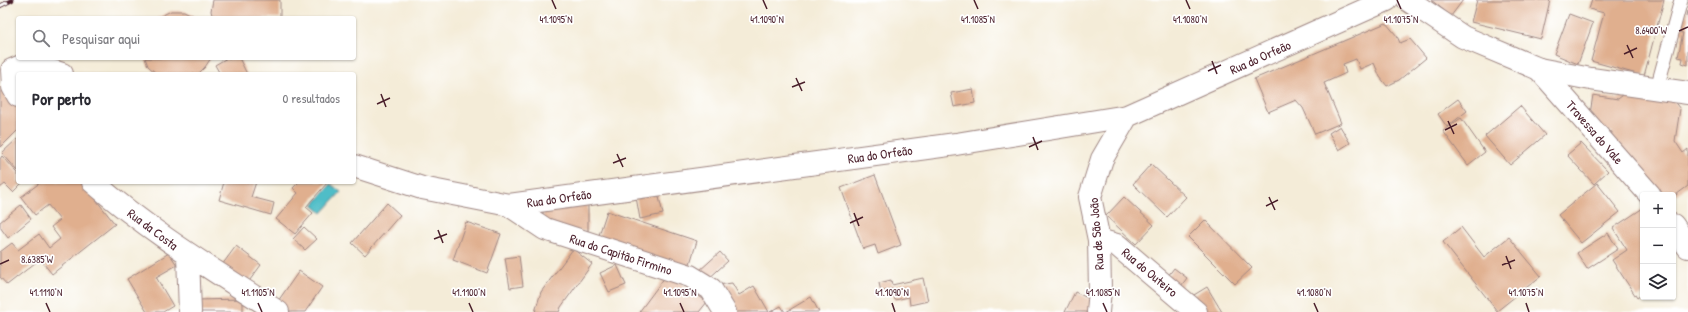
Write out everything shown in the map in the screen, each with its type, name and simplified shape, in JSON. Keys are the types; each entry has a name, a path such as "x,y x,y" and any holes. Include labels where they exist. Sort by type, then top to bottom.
{"street":[{"name":"Rua do Orfeão","path":"356,167 422,188 509,205 956,144 1127,116 1387,0"},
{"path":"1408,0 1463,37 1539,69 1592,79 1688,93"},
{"path":"16,93 6,65 28,63 56,72"},
{"name":"Travessa do Vale","path":"1539,69 1647,192"},
{"name":"Rua de São João","path":"1098,312 1100,290 1098,240 1090,196 1102,160 1127,116"},
{"name":"Rua da Costa","path":"95,184 188,255 190,312"},
{"name":"Rua do Capitão Firmino","path":"509,205 545,230 690,276 711,290 725,312"},
{"path":"1675,228 1688,247"},
{"name":"Rua do Outeiro","path":"1098,240 1117,244 1196,312"},
{"path":"188,255 278,312"}],"lane":[{"path":"1657,88 1681,0"}],"water":[{"path":"331,184 341,192 322,213 313,205"}],"building":[{"path":"213,0 280,0 280,16 212,16 211,11"},
{"path":"1431,0 1463,0 1451,16"},
{"path":"1477,0 1550,0 1541,39 1471,22"},
{"path":"1592,0 1664,0 1644,76 1591,61 1604,13 1589,9"},
{"path":"171,11 184,11 194,16 161,16"},
{"path":"1687,11 1688,65 1682,63 1683,58 1678,57 1683,33 1678,32 1682,15 1686,16"},
{"path":"1569,14 1593,23 1578,64 1554,54"},
{"path":"1386,23 1397,36 1400,43 1410,39 1426,58 1399,80 1387,86 1380,77 1374,63 1360,69 1356,59 1343,64 1346,73 1324,83 1341,123 1315,134 1303,108 1296,100 1268,112 1254,79"},
{"path":"146,60 210,60 200,72 155,72 148,66"},
{"path":"224,60 240,60 246,72 219,72 215,65"},
{"path":"4,84 16,103 16,132 0,148 0,89"},
{"path":"973,89 975,103 954,107 951,93"},
{"path":"1627,92 1673,100 1680,109 1675,141 1683,153 1688,149 1688,186 1676,195 1676,192 1652,192 1611,138 1612,132 1602,130 1590,114 1593,95 1618,99"},
{"path":"1458,99 1467,111 1447,127 1438,114"},
{"path":"1520,106 1545,135 1510,165 1485,136"},
{"path":"1461,118 1485,152 1468,165 1443,131"},
{"path":"1340,126 1350,143 1339,150 1329,133"},
{"path":"16,140 16,169 2,153"},
{"path":"1581,143 1608,171 1594,184 1567,155"},
{"path":"2,156 16,171 16,184 21,184 13,192 5,184 0,188 0,159"},
{"path":"1151,164 1186,197 1167,217 1133,184"},
{"path":"875,175 901,245 878,254 875,245 863,249 841,188"},
{"path":"1597,183 1620,212 1581,243 1558,215"},
{"path":"38,184 84,184 115,224 52,274 40,259 7,285 0,277 0,252 12,243 18,250 39,234 49,248 60,239 51,227 60,220 48,205 35,215 21,197"},
{"path":"223,184 255,184 251,197 274,203 271,215 219,200"},
{"path":"297,184 326,184 306,207 313,213 295,234 276,219 298,193 293,188"},
{"path":"658,193 663,214 640,219 636,197"},
{"path":"1124,197 1154,225 1136,244 1106,216"},
{"path":"543,200 588,201 588,231 543,231"},
{"path":"387,203 400,215 365,255 352,243"},
{"path":"21,205 31,219 8,238 0,227 0,222"},
{"path":"1640,210 1640,296 1637,298 1612,260 1627,250 1613,228"},
{"path":"607,211 697,241 688,270 597,241"},
{"path":"1205,220 1252,268 1235,284 1188,237"},
{"path":"466,222 501,234 487,273 453,260"},
{"path":"304,227 317,239 305,250 293,239"},
{"path":"1461,227 1484,257 1509,237 1541,276 1497,311 1443,242"},
{"path":"1608,233 1618,249 1587,269 1577,253"},
{"path":"236,246 261,265 247,284 222,265"},
{"path":"573,249 592,264 559,312 535,312 541,292"},
{"path":"720,252 728,261 707,280 699,271"},
{"path":"169,253 177,265 156,277 173,306 163,312 147,312 127,279"},
{"path":"519,256 523,286 510,288 505,258"},
{"path":"617,265 626,285 609,292 600,273"},
{"path":"1174,268 1187,278 1178,290 1165,280"},
{"path":"299,271 322,287 305,312 287,312 276,304"},
{"path":"668,273 707,302 699,312 639,312"},
{"path":"923,278 928,301 910,305 909,297 895,300 892,289 881,292 879,283 891,280 892,285"},
{"path":"732,283 739,295 754,286 769,312 733,312 718,285"},
{"path":"1207,287 1222,312 1197,312 1189,298"},
{"path":"1075,292 1096,302 1091,312 1065,312"},
{"path":"811,297 819,312 786,312"},
{"path":"243,299 243,312 196,312 196,300"},
{"path":"781,306 785,312 770,312"}],"railway":[{"path":"0,6 12,0"}]}
